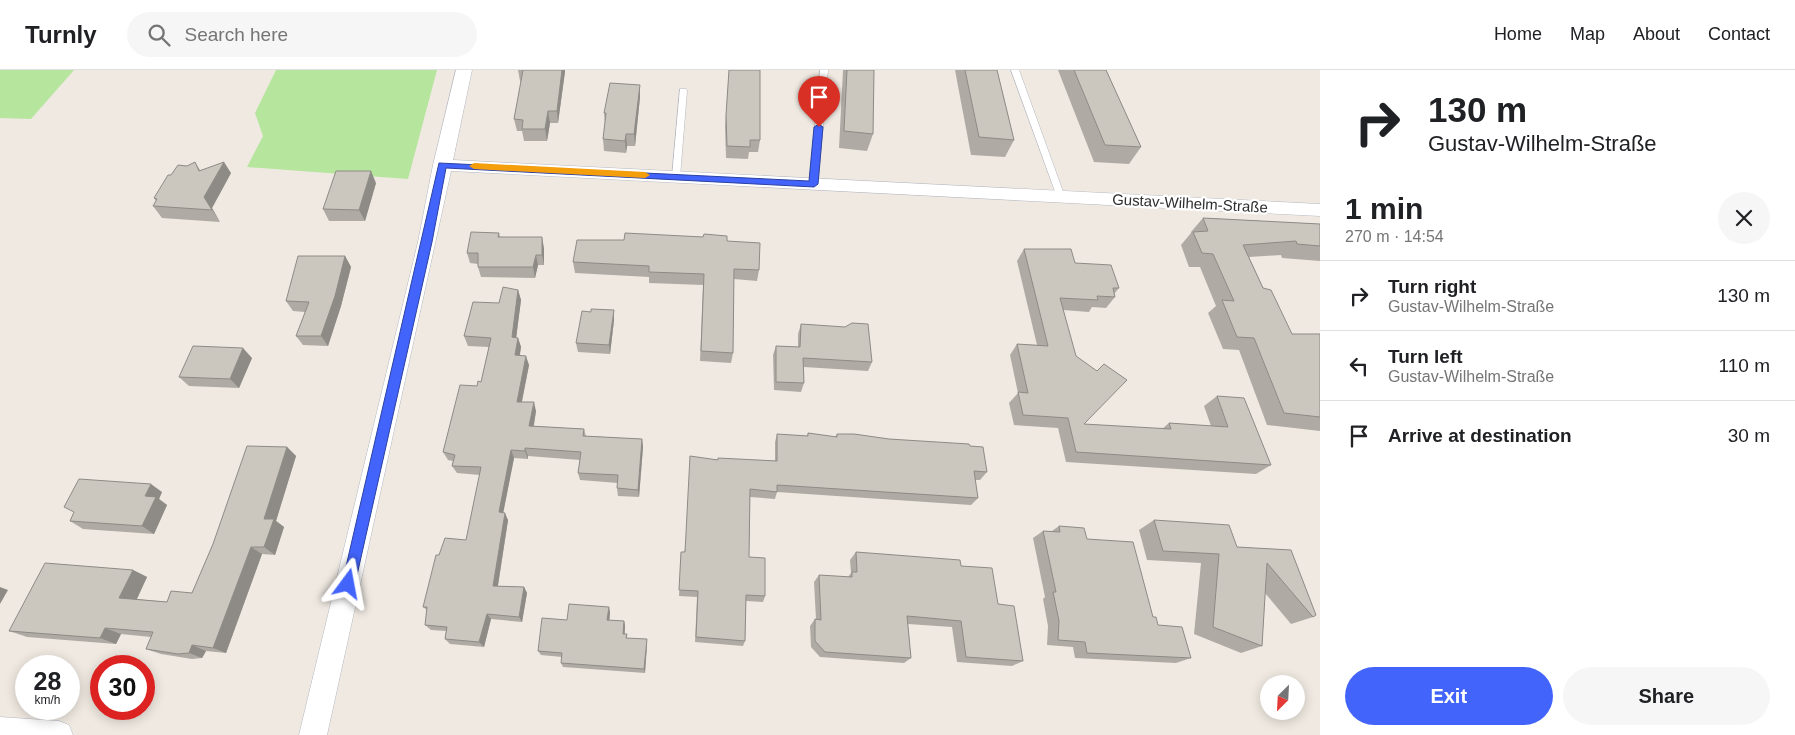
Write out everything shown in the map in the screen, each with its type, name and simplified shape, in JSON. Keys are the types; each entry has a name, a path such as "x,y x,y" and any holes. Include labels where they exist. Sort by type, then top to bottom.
{"street":[{"path":"313,735 416,292 464,70"},
{"name":"Gustav-Wilhelm-Straße","path":"442,165 1320,210"},
{"path":"0,731 59,735"}],"lane":[{"path":"814,184 824,70"},
{"path":"1015,70 1061,197"},
{"path":"676,177 683,91"}],"green space":[{"path":"0,70 74,70 31,119 0,118"},
{"path":"276,70 437,70 408,179 247,167 263,136 255,113"}],"building":[{"path":"523,70 562,70 557,111 548,111 545,129 522,129 523,120 514,119"},
{"path":"729,70 760,70 760,140 750,140 750,147 727,146 726,115"},
{"path":"847,70 874,70 873,134 844,131"},
{"path":"965,70 997,70 1014,140 979,137"},
{"path":"1074,70 1106,70 1141,147 1105,145"},
{"path":"610,83 640,85 634,134 626,134 625,141 603,139 606,113 604,113"},
{"path":"195,162 199,171 224,162 204,197 212,210 153,206 157,199 154,198 168,175 171,175 178,165 187,166"},
{"path":"336,171 371,171 359,210 323,209"},
{"path":"1203,218 1320,224 1320,246 1297,244 1296,241 1243,245 1263,288 1271,290 1292,334 1320,334 1320,417 1284,413 1254,338 1237,337 1222,300 1234,301 1213,254 1202,253 1193,232 1208,231"},
{"path":"471,232 499,233 498,237 542,237 542,255 536,255 533,267 478,267 478,253 467,253"},
{"path":"625,233 703,237 704,234 727,236 727,241 760,243 759,270 734,269 733,353 701,351 704,274 649,272 649,266 573,262 577,240 624,240"},
{"path":"1024,249 1071,249 1075,263 1111,265 1119,288 1113,288 1115,297 1097,296 1098,300 1060,298 1076,356 1097,371 1104,364 1127,380 1084,424 1171,429 1169,423 1228,427 1217,396 1244,398 1271,465 1076,452 1068,418 1023,415 1018,392 1028,393 1017,344 1048,346"},
{"path":"298,256 345,256 335,296 321,336 296,336 309,302 286,301"},
{"path":"503,287 518,290 512,337 518,338 515,355 526,356 517,402 534,402 529,426 584,429 583,436 642,439 638,490 617,488 618,475 578,473 581,452 525,448 525,451 511,450 499,512 505,513 493,586 524,587 519,617 487,614 479,642 445,639 447,627 425,625 427,607 423,607 436,555 439,555 445,538 466,540 481,467 452,466 455,455 443,452 460,385 477,386 478,381 481,382 491,338 464,336 473,302 499,303"},
{"path":"591,309 614,310 609,345 576,343 582,311 591,312"},
{"path":"852,323 868,324 872,362 803,358 804,383 776,382 776,346 800,347 801,324 845,327"},
{"path":"193,346 243,348 230,379 179,377"},
{"path":"808,433 837,437 837,434 854,434 889,439 969,444 970,446 983,447 987,472 974,471 978,498 777,485 777,492 750,489 749,557 765,558 765,596 746,595 745,641 696,637 698,591 679,590 681,552 685,552 690,456 718,460 718,458 777,461 777,434 808,436"},
{"path":"247,446 287,447 264,519 274,519 264,547 251,547 213,648 192,645 189,653 178,654 146,649 153,632 105,628 100,638 9,631 45,563 133,570 119,598 167,602 171,591 192,593 213,544"},
{"path":"79,479 151,484 145,496 156,497 142,526 70,521 74,512 64,507"},
{"path":"1154,520 1229,525 1237,547 1291,550 1316,615 1313,617 1267,563 1262,646 1213,627 1219,554 1163,551"},
{"path":"1059,526 1084,528 1087,539 1133,542 1153,617 1156,617 1158,625 1182,627 1191,658 1087,653 1085,642 1058,640 1059,621 1053,592 1056,592 1043,531 1060,532"},
{"path":"856,552 960,560 961,566 992,568 998,604 1014,606 1023,661 966,657 961,621 907,616 911,658 825,652 815,641 815,619 821,620 819,575 852,577 852,572 857,572"},
{"path":"569,604 609,607 607,620 624,621 623,634 627,634 626,638 647,639 644,669 561,663 562,653 538,651 542,618 567,620"}],"slow traffic":[{"path":"474,166 645,175"}],"route":[{"path":"348,584 427,242 442,165 814,184 819,127"}]}
